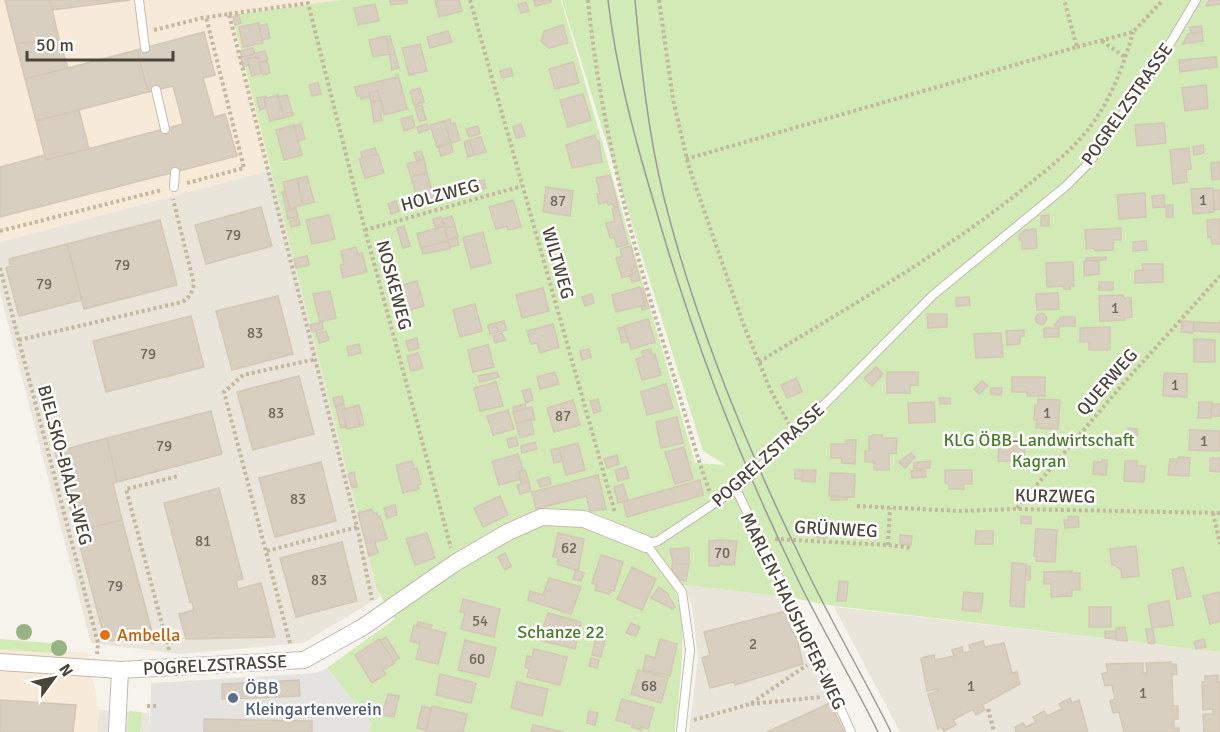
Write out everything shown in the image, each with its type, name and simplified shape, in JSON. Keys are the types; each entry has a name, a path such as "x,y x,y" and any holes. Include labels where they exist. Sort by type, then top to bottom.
{"street":[{"name":"POGRELZSTRASSE","path":"0,662 120,670 304,660 363,627 455,563 508,532 542,517 584,519 646,544"},
{"path":"117,732 120,670"}],"lane":[{"path":"139,0 146,48"},
{"name":"POGRELZSTRASSE","path":"646,544 658,542 736,489 795,434 933,295 1066,186 1089,163 1162,57 1196,0"},
{"path":"156,90 165,129"},
{"path":"174,187 175,172"},
{"name":"MARLEN-HAUSHOFER-WEG","path":"736,489 818,657 851,732"},
{"path":"646,544 682,592 690,650 681,728"}],"path":[{"name":"WILTWEG","path":"470,0 620,533"},
{"path":"588,0 601,95 635,245 704,476 715,505"},
{"path":"659,0 673,99 687,159 744,326 771,391 795,434"},
{"path":"1064,0 1077,47"},
{"path":"759,362 848,309 963,234 1056,162 1090,128 1103,107 1126,58 1134,32 1163,0"},
{"name":"NOSKEWEG","path":"229,14 308,3 365,230 455,563"},
{"path":"143,32 229,14 316,359 374,606"},
{"path":"0,231 244,168 206,17"},
{"path":"687,159 1134,32"},
{"path":"1101,40 1126,58"},
{"name":"HOLZWEG","path":"365,230 522,186"},
{"path":"19,340 182,302 193,292 194,284 172,197 174,187"},
{"name":"BIELSKO-BIALA-WEG","path":"0,268 98,644 95,669"},
{"name":"QUERWEG","path":"1016,509 1123,384 1220,276"},
{"path":"293,651 224,392 243,375 316,359"},
{"path":"169,650 126,489 179,476"},
{"name":"KURZWEG","path":"857,506 960,511 1016,509 1220,513"},
{"path":"888,545 890,508"},
{"path":"1213,513 1220,544"},
{"path":"267,551 357,527"},
{"name":"GRÜNWEG","path":"758,538 912,548"},
{"path":"750,704 818,657"},
{"path":"681,728 750,704 835,696"},
{"path":"147,706 157,706"},
{"path":"988,709 994,732"}],"shaded area":[{"path":"0,0 341,0 232,16 271,170 0,242"},
{"path":"271,170 380,597 303,643 180,654 91,643 0,293 0,242"},
{"path":"685,585 787,597 848,732 689,732 698,658 692,606"},
{"path":"834,607 1220,652 1220,732 900,732"},
{"path":"0,647 88,653 99,710 97,732 0,732"},
{"name":"ÖBB Kleingartenverein","path":"327,668 372,724 369,732 150,732 151,683 316,673"},
{"path":"99,710 149,713 150,732 97,732"}],"green space":[{"name":"KLG ÖBB-Landwirtschaft Kagran","path":"341,0 561,0 695,463 726,465 703,451 562,0 1220,0 1220,652 834,606 787,597 685,585 675,592 682,623 682,641 675,732 369,732 371,723 327,668 395,619 377,590 232,15"},
{"path":"0,639 64,644 67,647 65,654 0,649"},
{"path":"129,711 142,712 140,732 127,732"}],"building":[{"path":"5,0 50,0 59,39 16,44"},
{"path":"50,0 130,0 52,10"},
{"path":"407,0 407,3 391,5 390,1"},
{"path":"435,0 459,0 462,11 439,17"},
{"path":"534,0 551,0 551,2 535,6"},
{"path":"1209,0 1220,0 1220,4 1206,6"},
{"path":"526,2 529,11 521,13 518,5"},
{"path":"375,4 379,21 358,25 354,8"},
{"path":"239,15 241,23 235,25 233,17"},
{"path":"259,23 263,43 243,47 239,27"},
{"path":"267,24 270,38 262,40 259,26"},
{"path":"563,25 568,43 549,48 541,41 544,31"},
{"path":"1202,26 1202,32 1191,33 1190,27"},
{"path":"448,31 452,42 430,48 427,37"},
{"path":"204,32 215,75 203,78 214,117 225,114 237,156 0,217 0,167 45,155 46,160 183,124 173,86 148,92 137,50"},
{"path":"1202,32 1203,41 1183,44 1188,34"},
{"path":"386,36 390,54 373,57 369,40"},
{"path":"390,36 399,68 392,70 386,37"},
{"path":"59,39 68,68 25,79 16,44"},
{"path":"420,44 427,71 409,75 402,48"},
{"path":"253,48 255,54 242,57 240,51"},
{"path":"137,50 148,92 36,121 25,79"},
{"path":"265,51 268,60 259,63 258,57 247,59 249,65 243,67 241,57"},
{"path":"258,57 262,73 252,76 247,59"},
{"path":"1216,57 1217,67 1180,72 1179,60"},
{"path":"267,61 270,73 263,75 259,63"},
{"path":"573,62 579,83 555,89 549,69"},
{"path":"511,68 513,76 502,78 500,71"},
{"path":"398,75 407,109 384,115 378,91 369,93 370,97 361,99 361,96 357,96 355,87 397,77"},
{"path":"318,82 321,94 312,96 309,85"},
{"path":"1206,85 1208,108 1185,111 1182,88"},
{"path":"420,88 424,102 414,105 410,91"},
{"path":"378,91 380,100 371,102 369,93"},
{"path":"583,94 591,120 568,127 560,100"},
{"path":"278,95 284,118 270,121 264,99"},
{"path":"287,95 293,115 284,118 278,97"},
{"path":"266,96 267,98 264,99 266,108 260,110 257,98"},
{"path":"381,100 384,111 380,112 382,120 374,122 371,102"},
{"path":"422,105 426,120 419,121 415,107"},
{"path":"79,110 89,149 46,160 36,121"},
{"path":"412,116 415,127 404,131 401,119"},
{"path":"450,119 451,124 455,123 460,140 451,143 444,121"},
{"path":"444,121 451,143 437,147 430,125"},
{"path":"1164,123 1166,143 1137,146 1135,125"},
{"path":"301,124 305,139 298,141 294,126"},
{"path":"427,124 429,129 419,133 417,127"},
{"path":"521,124 525,136 516,138 513,127"},
{"path":"294,125 302,155 284,160 276,130"},
{"path":"478,126 480,134 469,137 466,129"},
{"path":"595,135 599,141 602,162 572,168 566,145"},
{"path":"481,137 486,152 474,155 469,140"},
{"path":"469,140 474,155 468,157 464,142"},
{"path":"451,143 453,152 441,156 438,146"},
{"path":"1203,145 1204,153 1194,155 1193,147"},
{"path":"375,148 377,154 362,158 361,152"},
{"path":"1189,148 1191,169 1186,170 1187,182 1173,184 1170,150"},
{"path":"421,151 424,159 417,161 414,153"},
{"path":"378,154 384,173 365,178 359,159"},
{"path":"424,159 427,173 411,177 407,164"},
{"path":"1220,162 1220,179 1212,180 1211,163"},
{"path":"427,173 435,201 419,205 411,177"},
{"path":"610,175 618,206 614,207 613,204 608,205 607,202 599,204 597,194 600,194 596,178"},
{"path":"307,176 314,202 303,205 297,179"},
{"path":"297,179 303,205 290,209 283,182"},
{"path":"484,180 486,188 480,190 477,181"},
{"path":"546,187 573,191 570,216 543,212"},
{"path":"1213,188 1214,212 1193,214 1191,189"},
{"path":"1213,190 1220,190 1220,209 1214,210"},
{"path":"285,191 290,208 286,209 282,192"},
{"path":"1145,193 1146,217 1119,219 1117,195"},
{"path":"1164,195 1165,207 1153,208 1152,196"},
{"path":"513,200 521,227 508,230 507,226 496,229 489,207"},
{"path":"396,201 399,211 391,214 388,204"},
{"path":"1168,205 1173,205 1173,217 1166,217"},
{"path":"261,207 272,246 206,264 195,225"},
{"path":"618,207 628,244 617,247 614,237 610,238 606,223 615,221 612,209"},
{"path":"296,209 298,217 288,219 286,211"},
{"path":"329,215 335,239 312,244 306,220"},
{"path":"1049,215 1049,226 1041,226 1041,216"},
{"path":"452,216 455,226 445,228 442,219"},
{"path":"441,217 444,226 436,229 433,219"},
{"path":"299,219 300,225 291,227 290,221"},
{"path":"1220,219 1220,244 1212,244 1211,236 1208,237 1207,220"},
{"path":"160,220 177,285 84,309 67,244"},
{"path":"404,226 410,246 403,248 397,228"},
{"path":"444,226 448,241 421,248 417,234"},
{"path":"455,226 458,237 448,240 445,228"},
{"path":"1121,228 1121,240 1113,240 1113,250 1086,249 1085,230"},
{"path":"1036,229 1037,248 1022,249 1019,236 1025,230"},
{"path":"483,232 491,263 471,268 463,238"},
{"path":"457,238 459,245 450,247 448,240"},
{"path":"448,241 450,249 423,254 421,248"},
{"path":"1146,241 1147,250 1133,251 1133,242"},
{"path":"67,244 82,300 19,316 6,268 11,266 9,259"},
{"path":"631,246 636,266 631,268 633,274 622,278 616,258 622,256 620,249"},
{"path":"356,247 358,254 362,253 367,272 343,278 340,265 344,264 341,251"},
{"path":"307,256 309,265 296,268 294,259"},
{"path":"1106,257 1106,260 1086,261 1086,258"},
{"path":"1084,261 1099,261 1099,274 1084,276"},
{"path":"1073,262 1074,286 1070,286 1070,289 1064,289 1064,286 1047,287 1046,263"},
{"path":"1142,264 1163,264 1163,282 1135,283 1135,271 1143,270"},
{"path":"636,266 640,280 632,282 631,268"},
{"path":"417,281 424,306 403,312 396,287"},
{"path":"1099,282 1113,282 1113,290 1099,290"},
{"path":"640,287 645,305 616,312 612,295"},
{"path":"543,288 549,311 522,318 516,295"},
{"path":"643,288 649,308 642,310 641,306 645,305 641,289"},
{"path":"330,291 336,318 320,322 313,294"},
{"path":"1058,293 1059,309 1037,310 1036,294"},
{"path":"592,294 594,303 585,306 582,297"},
{"path":"1123,295 1124,298 1131,298 1132,317 1124,318 1125,320 1100,321 1099,296"},
{"path":"278,296 293,354 232,370 216,311"},
{"path":"969,297 970,305 956,306 956,298"},
{"path":"475,304 482,331 460,337 453,310"},
{"path":"1041,313 1047,319 1041,325 1035,319"},
{"path":"927,314 947,314 947,327 928,328"},
{"path":"191,316 204,367 106,392 93,341"},
{"path":"1061,317 1075,317 1075,326 1054,326"},
{"path":"648,319 655,342 631,349 624,326"},
{"path":"504,321 506,330 498,332 496,323"},
{"path":"1182,321 1194,322 1193,333 1181,332"},
{"path":"322,322 323,329 312,332 310,325"},
{"path":"1194,322 1220,323 1220,332 1193,331"},
{"path":"496,323 498,332 490,334 488,325"},
{"path":"553,324 559,347 540,353 537,343 531,344 527,331"},
{"path":"624,327 628,341 622,343 618,328"},
{"path":"1110,327 1110,350 1089,350 1089,342 1080,342 1080,328"},
{"path":"1044,328 1059,328 1059,337 1044,337"},
{"path":"1024,330 1024,336 1020,336 1020,344 1007,345 1006,331"},
{"path":"326,331 329,340 319,343 316,333"},
{"path":"502,333 505,340 495,343 493,336"},
{"path":"1001,333 1003,357 976,358 974,334"},
{"path":"417,338 419,348 409,351 406,341"},
{"path":"1194,339 1215,340 1215,362 1194,362"},
{"path":"359,344 361,353 349,356 347,347"},
{"path":"488,345 494,367 473,372 468,350"},
{"path":"589,349 591,357 582,360 580,351"},
{"path":"651,349 652,355 655,354 661,375 642,380 636,359 643,357 642,351"},
{"path":"418,353 423,368 411,371 407,356"},
{"path":"876,367 883,374 872,386 864,378"},
{"path":"497,372 499,377 480,382 478,376"},
{"path":"555,372 559,384 540,389 537,377"},
{"path":"887,372 918,372 918,385 910,385 910,393 887,393"},
{"path":"1164,373 1187,374 1187,397 1163,396"},
{"path":"299,376 314,434 253,450 237,392"},
{"path":"1012,377 1045,377 1045,396 1027,396 1027,392 1012,392"},
{"path":"797,378 802,392 787,398 781,385"},
{"path":"982,381 988,386 979,394 974,389"},
{"path":"496,382 503,406 480,411 474,388"},
{"path":"666,384 673,408 647,415 641,392"},
{"path":"991,388 1002,388 1001,395 991,394"},
{"path":"530,389 533,400 526,403 522,391"},
{"path":"342,396 344,404 335,406 333,398"},
{"path":"939,398 950,398 950,404 940,404"},
{"path":"598,399 601,411 594,413 590,401"},
{"path":"1038,399 1060,400 1058,429 1036,428 1035,405 1038,405"},
{"path":"573,400 580,425 554,432 547,408"},
{"path":"934,402 935,422 909,423 908,403"},
{"path":"1199,402 1212,402 1211,418 1198,418"},
{"path":"525,404 526,408 514,412 513,407"},
{"path":"1212,404 1220,404 1220,416 1211,416"},
{"path":"344,405 345,409 342,410 346,427 341,428 336,407"},
{"path":"359,405 364,424 360,426 355,406"},
{"path":"355,406 360,426 347,429 342,410"},
{"path":"532,407 535,420 516,423 513,412"},
{"path":"508,410 514,429 493,435 487,416"},
{"path":"211,411 222,454 117,482 107,438"},
{"path":"677,417 683,443 661,448 656,422"},
{"path":"531,419 534,434 520,438 516,423"},
{"path":"1128,428 1137,429 1137,436 1127,436"},
{"path":"1190,430 1220,431 1219,451 1189,450"},
{"path":"882,435 882,438 897,438 896,454 889,453 889,470 874,470 874,462 865,462 865,451 869,451 869,436"},
{"path":"516,437 518,445 509,448 507,439"},
{"path":"107,438 117,482 113,483 122,520 76,531 55,452"},
{"path":"846,440 856,440 855,464 842,463 842,458 831,458 831,444 846,444"},
{"path":"535,442 537,449 522,453 521,446"},
{"path":"578,443 585,470 566,475 559,448"},
{"path":"999,444 1025,444 1024,462 998,461"},
{"path":"684,447 693,479 675,484 665,452"},
{"path":"559,448 563,461 554,463 551,450"},
{"path":"911,453 915,457 905,468 899,462"},
{"path":"518,454 523,470 519,472 521,479 499,485 492,461"},
{"path":"617,455 619,464 607,468 604,459"},
{"path":"1179,457 1190,458 1189,476 1168,475 1170,459 1179,459"},
{"path":"1210,458 1220,458 1220,472 1210,471"},
{"path":"1102,460 1107,460 1106,475 1093,474 1094,462 1102,462"},
{"path":"412,461 414,469 417,468 421,484 418,485 419,489 403,493 396,465"},
{"path":"930,461 930,468 914,469 914,463"},
{"path":"1125,461 1137,461 1137,466 1145,466 1144,482 1124,481"},
{"path":"321,462 336,521 275,537 259,478"},
{"path":"626,467 629,478 618,481 615,470"},
{"path":"525,470 529,482 521,484 519,472"},
{"path":"795,470 803,470 802,479 795,479"},
{"path":"803,470 816,470 815,482 802,481"},
{"path":"925,470 926,477 912,478 911,471"},
{"path":"945,470 972,470 972,484 964,484 964,489 949,489 949,484 945,483"},
{"path":"354,472 357,487 352,488 348,474"},
{"path":"830,473 855,474 854,497 829,496"},
{"path":"598,475 606,509 590,511 586,496 536,509 532,492"},
{"path":"549,477 551,484 540,487 537,480"},
{"path":"700,480 703,495 627,517 623,502"},
{"path":"529,482 531,491 520,494 517,485"},
{"path":"623,484 628,500 618,503 614,487"},
{"path":"219,488 243,579 236,581 238,589 261,583 275,637 186,639 179,614 194,610 164,503"},
{"path":"500,496 508,515 483,527 474,508"},
{"path":"832,496 847,497 847,500 831,500"},
{"path":"395,505 397,515 387,518 384,508"},
{"path":"372,509 373,513 380,516 387,539 375,542 378,553 369,556 358,513"},
{"path":"1021,516 1031,517 1031,524 1021,523"},
{"path":"1078,516 1079,527 1065,528 1064,520"},
{"path":"122,520 155,643 105,640 76,531"},
{"path":"815,528 827,529 826,538 815,537"},
{"path":"1036,529 1057,530 1055,562 1036,561 1037,557 1034,556"},
{"path":"976,531 993,531 993,544 975,544"},
{"path":"427,533 435,558 415,565 406,539"},
{"path":"558,533 584,539 578,571 557,564 558,558 553,557"},
{"path":"900,535 912,536 911,545 900,544"},
{"path":"709,541 737,541 734,565 709,566"},
{"path":"342,542 357,601 296,617 280,558"},
{"path":"1136,546 1139,576 1122,578 1121,570 1112,565 1110,549"},
{"path":"689,548 689,564 673,564 670,549"},
{"path":"505,553 511,566 505,570 498,557"},
{"path":"601,555 623,562 614,591 611,590 609,594 595,590 597,585 592,583"},
{"path":"1012,563 1026,564 1024,607 1010,606"},
{"path":"672,564 689,564 686,581 681,580 672,571"},
{"path":"1026,566 1030,566 1030,580 1025,580"},
{"path":"632,567 656,579 642,610 617,599"},
{"path":"1183,567 1191,596 1177,599 1172,570"},
{"path":"576,570 584,573 581,581 573,579"},
{"path":"1072,571 1071,573 1080,573 1080,590 1072,590 1072,596 1051,597 1051,584 1044,584 1044,572"},
{"path":"549,578 581,587 571,614 528,600 530,591 543,595"},
{"path":"839,581 848,582 846,601 837,601"},
{"path":"659,587 667,593 675,607 673,609 651,598"},
{"path":"964,592 983,594 981,612 962,610"},
{"path":"1220,592 1220,621 1210,624 1203,596"},
{"path":"463,599 500,609 494,637 461,629 465,613 460,612"},
{"path":"1169,601 1173,625 1152,628 1148,605"},
{"path":"1089,607 1111,607 1111,627 1089,627"},
{"path":"786,611 792,632 795,631 803,664 735,685 734,682 710,688 702,658 710,655 704,632"},
{"path":"548,613 581,622 575,649 543,641 545,633 542,632"},
{"path":"418,622 432,625 430,629 417,626"},
{"path":"631,623 640,627 636,636 626,633"},
{"path":"414,625 446,633 438,664 416,659 420,644 410,641"},
{"path":"1125,627 1127,641 1116,640 1116,628"},
{"path":"1146,629 1153,629 1155,642 1153,644 1148,643"},
{"path":"1105,631 1116,632 1116,639 1105,638"},
{"path":"597,632 606,634 601,657 592,655"},
{"path":"386,637 399,658 394,661 380,641"},
{"path":"379,639 395,663 383,670 386,674 372,683 355,655"},
{"path":"660,639 677,644 670,676 643,670 646,655 655,658"},
{"path":"1204,639 1206,647 1196,649 1194,642"},
{"path":"465,640 496,648 489,677 458,670"},
{"path":"983,641 985,647 1004,643 1012,673 1017,672 1020,684 982,705 985,710 976,715 973,709 953,720 956,725 944,731 941,727 938,729 928,694 938,691 937,689 927,691 921,658 934,655 935,660 954,656 952,650 962,647 963,653 971,651 969,645"},
{"path":"534,649 567,657 560,685 527,677 529,669 525,667 527,656 532,657"},
{"path":"591,658 599,660 597,668 589,666"},
{"path":"1171,662 1171,664 1176,664 1177,674 1172,674 1173,706 1178,706 1178,719 1174,719 1174,728 1179,728 1179,732 1124,732 1119,712 1113,713 1110,701 1115,699 1112,685 1105,686 1102,674 1108,672 1106,664 1143,663 1143,673 1147,673 1146,663"},
{"path":"638,670 668,678 661,703 631,694"},
{"path":"440,674 476,683 471,703 436,695"},
{"path":"1218,675 1220,732 1204,732 1203,714 1213,714 1213,709 1203,710 1202,682 1205,682 1205,676"},
{"path":"299,680 300,696 222,699 222,684"},
{"path":"517,682 548,689 542,716 511,708"},
{"path":"388,694 399,696 394,717 382,715"},
{"path":"1070,698 1072,703 1079,700 1088,732 1016,732 1015,727 1023,723 1026,727 1036,722 1033,717 1044,711 1047,716 1062,709 1059,704"},
{"path":"622,699 654,708 648,729 641,727 641,730 616,720"},
{"path":"0,700 76,705 73,732 0,732"},
{"path":"830,703 844,732 767,732"},
{"path":"422,706 431,708 426,730 417,728"},
{"path":"432,706 467,714 463,732 426,732"},
{"path":"589,711 598,713 595,725 587,723"},
{"path":"204,719 312,721 312,732 204,732"},
{"path":"533,725 564,732 531,732"}],"tram line":[{"path":"608,0 621,77 633,128 668,252 700,348 736,442 776,534 878,732"},
{"path":"635,0 646,99 658,174 691,293 707,339 743,432 784,522 815,588 891,732"}],"place":[{"name":"Ambella","path":"105,635"},
{"name":"ÖBB Kleingartenverein","path":"233,698"}],"park label":[{"name":"Schanze 22","path":"561,632"}]}
